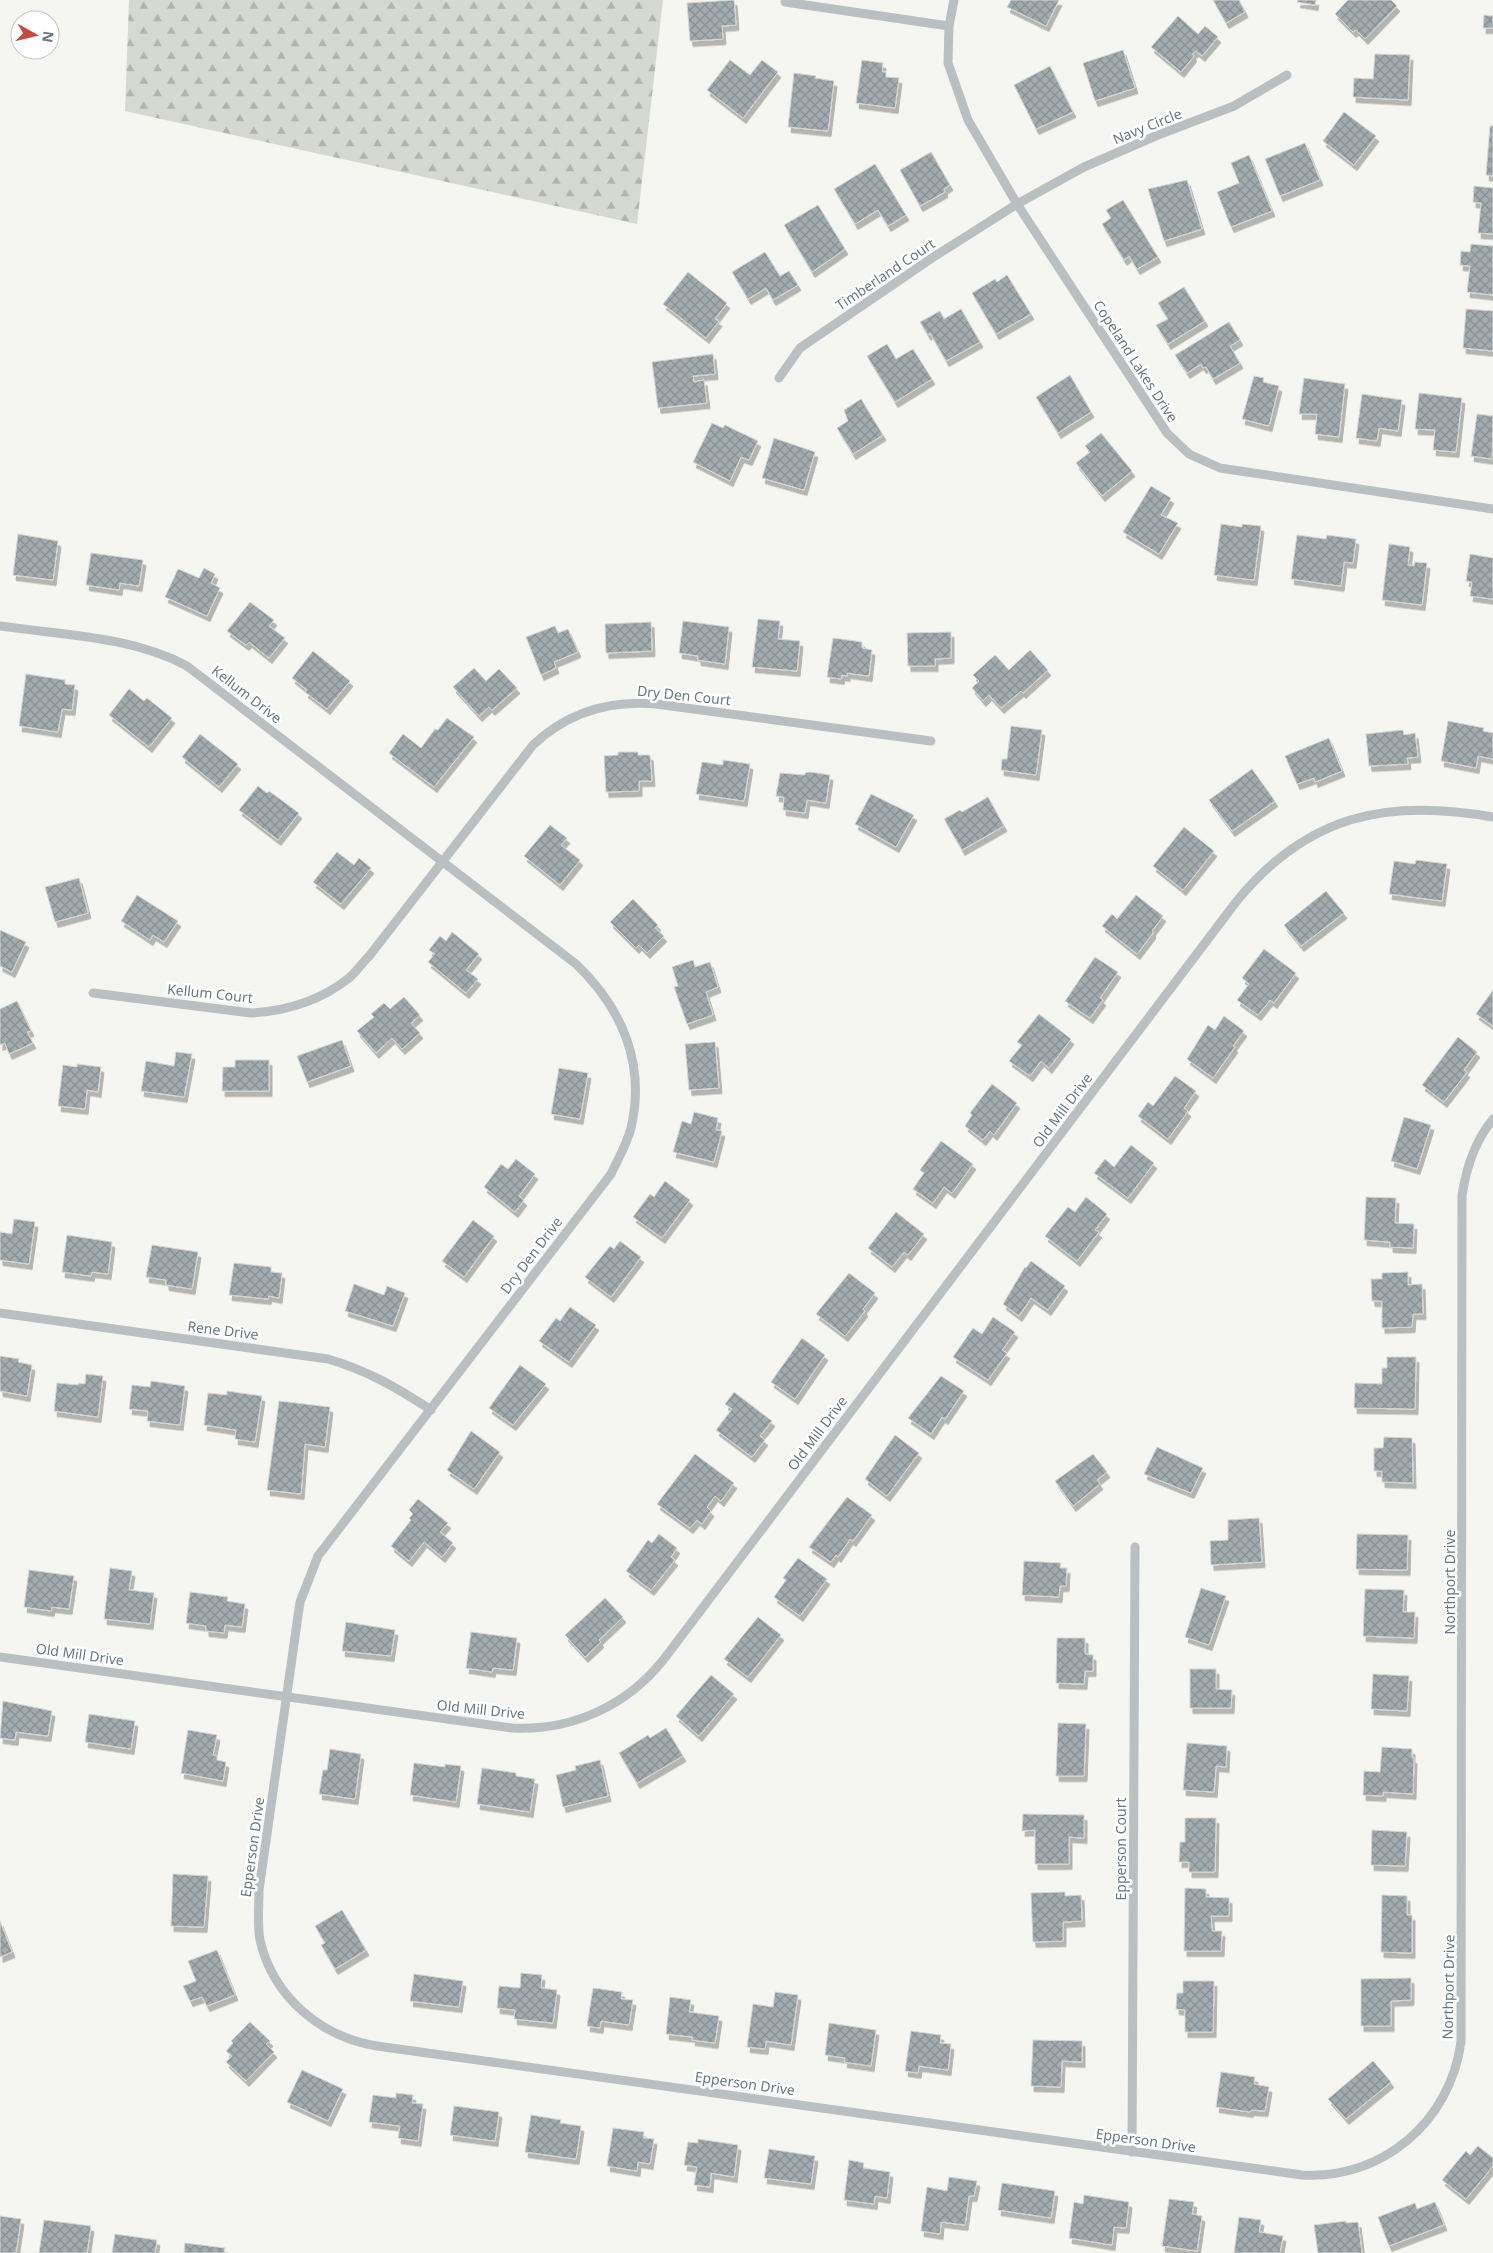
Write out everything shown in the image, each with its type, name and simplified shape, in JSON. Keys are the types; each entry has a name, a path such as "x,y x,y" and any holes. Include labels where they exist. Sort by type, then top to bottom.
{"street":[{"name":"Copeland Lakes Drive","path":"954,0 949,26 948,63 968,120 1018,204 1167,433 1189,454 1220,468 1493,509"},
{"path":"786,2 949,26"},
{"name":"Navy Circle","path":"1018,204 1084,167 1234,106 1287,75"},
{"name":"Timberland Court","path":"779,378 800,348 932,258 1018,204"},
{"name":"Kellum Drive","path":"0,626 130,644 164,654 187,666 442,862"},
{"name":"Dry Den Court","path":"442,862 533,745 566,720 594,708 625,703 656,704 931,741"},
{"name":"Old Mill Drive","path":"0,1657 522,1728 553,1726 582,1718 606,1708 636,1689 664,1659 1230,910 1262,872 1310,837 1366,815 1426,808 1446,809 1493,817"},
{"name":"Kellum Court","path":"93,993 241,1013 272,1012 303,1004 332,990 356,970 442,862"},
{"name":"Dry Den Drive","path":"287,1697 300,1602 318,1556 611,1174 631,1128 635,1098 635,1078 629,1048 610,1002 598,986 576,964 442,862"},
{"name":"Northport Drive","path":"1460,2053 1462,1986 1462,1196 1465,1177 1474,1150 1493,1119"},
{"name":"Rene Drive","path":"0,1313 328,1359 366,1371 384,1380 430,1410"},
{"name":"Epperson Court","path":"1132,2152 1135,1547"},
{"name":"Epperson Drive","path":"287,1697 259,1890 257,1911 259,1932 268,1962 277,1980 303,2012 328,2030 347,2039 377,2046 1302,2176 1321,2176 1352,2171 1371,2164 1398,2150 1420,2130 1439,2105 1453,2078 1460,2053"}],"green space":[{"path":"129,0 663,0 637,224 125,111"}],"building":[{"path":"734,0 736,25 722,26 723,39 690,41 687,3"},
{"path":"1011,0 1059,0 1046,26 1007,7"},
{"path":"1213,0 1239,0 1245,12 1226,23"},
{"path":"1298,0 1316,0 1315,5 1297,2"},
{"path":"1348,0 1391,0 1397,6 1365,39 1356,30 1353,32 1335,14"},
{"path":"1484,15 1493,16 1493,28 1483,28"},
{"path":"1178,16 1198,34 1205,26 1218,37 1202,56 1196,51 1192,54 1194,56 1181,72 1151,47"},
{"path":"1123,50 1135,88 1095,101 1083,63"},
{"path":"1375,54 1410,55 1408,100 1353,97 1354,78 1373,79"},
{"path":"730,60 750,75 762,60 778,72 743,118 707,90"},
{"path":"862,60 883,63 882,72 886,72 886,77 899,78 895,108 856,103"},
{"path":"1050,66 1073,112 1036,129 1014,85"},
{"path":"794,73 834,81 828,131 788,127"},
{"path":"1344,112 1376,136 1354,165 1323,141"},
{"path":"1490,126 1493,126 1493,176 1486,175"},
{"path":"1305,143 1320,180 1280,196 1265,159"},
{"path":"931,152 950,185 944,189 945,192 920,206 900,170"},
{"path":"1249,155 1272,211 1231,227 1217,192 1239,183 1231,163"},
{"path":"875,164 906,215 888,226 878,210 855,224 834,189"},
{"path":"1187,180 1202,229 1164,241 1148,189"},
{"path":"1474,186 1493,188 1493,234 1478,233 1481,203 1473,202"},
{"path":"1123,200 1158,257 1137,269 1129,256 1124,260 1102,224 1111,218 1106,210"},
{"path":"818,205 845,249 812,272 784,225"},
{"path":"1471,244 1493,246 1493,295 1467,292 1470,266 1460,265 1461,251 1470,252"},
{"path":"765,252 780,276 789,271 798,285 773,300 766,288 748,299 732,272"},
{"path":"688,272 727,303 715,319 719,321 706,338 663,304"},
{"path":"1007,275 1031,314 996,334 972,293 995,279 997,282"},
{"path":"1184,287 1205,321 1168,344 1156,325 1168,319 1158,303"},
{"path":"961,309 980,342 946,361 930,333 928,335 920,322 940,311 944,319"},
{"path":"1466,309 1493,311 1493,351 1463,348"},
{"path":"1229,322 1240,340 1230,346 1240,363 1213,379 1206,367 1203,368 1201,364 1187,373 1175,355"},
{"path":"887,344 896,359 913,349 932,379 895,402 867,356"},
{"path":"713,354 715,374 693,376 694,382 704,380 707,403 658,408 652,362"},
{"path":"1070,375 1091,412 1058,433 1036,397"},
{"path":"1254,376 1264,378 1263,382 1279,386 1269,426 1242,419"},
{"path":"1304,378 1345,384 1339,437 1315,434 1317,414 1299,414"},
{"path":"1419,393 1462,398 1456,452 1433,450 1435,430 1415,429"},
{"path":"1362,394 1402,400 1398,431 1379,428 1377,441 1356,438"},
{"path":"861,399 883,435 853,454 837,428 848,421 844,410"},
{"path":"1477,414 1493,416 1492,459 1471,456"},
{"path":"712,423 723,428 725,425 758,441 749,460 741,457 730,481 693,462"},
{"path":"1101,433 1132,471 1102,496 1076,463 1090,452 1085,446"},
{"path":"774,438 815,452 804,490 762,478"},
{"path":"1151,486 1171,498 1161,515 1178,523 1159,554 1123,532"},
{"path":"1221,524 1242,527 1242,524 1261,526 1254,580 1214,575"},
{"path":"18,534 58,541 53,580 13,575"},
{"path":"1297,535 1326,539 1327,535 1356,539 1353,563 1344,562 1341,586 1291,579"},
{"path":"1389,544 1410,547 1408,565 1414,566 1415,562 1427,563 1422,605 1382,600"},
{"path":"91,553 143,560 139,586 120,583 119,590 86,585"},
{"path":"1470,554 1493,558 1493,599 1470,596 1472,582 1466,581"},
{"path":"204,568 215,574 211,583 220,588 207,616 165,597 178,569 199,578"},
{"path":"250,602 274,620 269,626 285,638 269,658 249,642 246,645 227,631"},
{"path":"758,619 780,621 778,639 800,641 797,671 752,667"},
{"path":"683,621 729,627 725,664 698,660 698,656 679,653"},
{"path":"651,622 652,651 606,653 605,624"},
{"path":"555,626 558,633 568,629 578,652 554,662 556,668 541,675 526,637"},
{"path":"951,632 951,658 935,659 935,666 908,666 907,633"},
{"path":"833,638 862,642 862,648 872,650 869,676 847,673 847,676 842,675 841,679 827,677"},
{"path":"1030,650 1048,670 1023,693 1021,691 1001,708 989,695 983,701 972,688 979,681 973,675 995,655 1009,670"},
{"path":"313,651 350,681 327,709 305,692 307,690 292,678"},
{"path":"474,668 486,681 499,669 517,688 492,710 489,707 479,716 453,687"},
{"path":"26,674 65,680 65,684 75,685 72,710 62,709 58,732 19,726"},
{"path":"129,689 144,701 147,698 172,718 149,747 109,715"},
{"path":"447,718 474,737 434,787 389,753 403,734 421,748 435,729 438,730"},
{"path":"1448,721 1484,728 1483,731 1493,733 1493,759 1478,756 1476,768 1441,761"},
{"path":"1011,726 1042,730 1036,775 1001,770 1002,759 1007,759"},
{"path":"1403,730 1404,735 1415,733 1418,757 1407,758 1408,764 1369,766 1366,734"},
{"path":"200,734 238,764 219,787 182,757"},
{"path":"1329,738 1342,771 1315,782 1314,778 1297,784 1285,756"},
{"path":"618,752 638,752 638,755 650,755 652,781 639,781 639,791 606,792 604,756 618,755"},
{"path":"723,760 750,764 744,801 696,794 702,762 723,765"},
{"path":"1252,769 1275,801 1232,831 1209,800"},
{"path":"780,773 805,775 805,773 830,775 826,803 807,800 805,813 783,810 784,797 776,796"},
{"path":"258,786 267,793 269,791 299,813 278,840 239,810"},
{"path":"871,794 914,815 896,847 855,824"},
{"path":"988,797 1004,826 962,850 944,819 960,810 962,812"},
{"path":"550,825 567,838 561,845 580,860 560,885 524,856"},
{"path":"1184,827 1214,851 1183,890 1153,866"},
{"path":"337,852 354,865 359,858 371,868 341,904 313,882"},
{"path":"1416,860 1447,864 1442,901 1389,894 1394,861 1415,864"},
{"path":"79,878 88,913 55,922 45,887"},
{"path":"1326,891 1344,913 1301,946 1284,925"},
{"path":"137,895 178,921 164,942 153,935 150,940 121,921"},
{"path":"1136,895 1163,916 1137,954 1102,926 1112,914 1117,919"},
{"path":"633,899 658,925 655,928 664,936 647,953 639,945 636,948 610,922"},
{"path":"0,930 26,942 12,972 0,966"},
{"path":"452,932 479,954 466,970 478,979 466,993 428,962 435,954 429,950 440,936 446,941"},
{"path":"1264,949 1296,973 1274,1003 1270,1000 1258,1015 1237,1000 1249,984 1242,978"},
{"path":"1095,957 1118,972 1100,998 1103,1000 1090,1018 1065,1001"},
{"path":"693,960 695,967 710,962 718,987 706,992 713,1015 687,1024 674,987 678,986 672,967"},
{"path":"1493,990 1493,1026 1476,1014"},
{"path":"404,997 420,1015 411,1023 420,1033 402,1049 392,1038 376,1053 357,1031 374,1017 371,1014 384,1003 390,1009"},
{"path":"17,1001 31,1031 27,1032 33,1043 9,1054 5,1043 0,1045 0,1009"},
{"path":"1039,1014 1071,1039 1049,1068 1041,1061 1030,1076 1009,1061 1022,1045 1017,1042"},
{"path":"1224,1016 1244,1031 1213,1078 1187,1059 1208,1025 1215,1030"},
{"path":"1458,1037 1477,1052 1464,1070 1467,1072 1444,1102 1422,1085"},
{"path":"342,1040 351,1066 307,1082 297,1056"},
{"path":"715,1042 719,1088 689,1090 685,1044"},
{"path":"176,1052 192,1054 184,1097 141,1091 146,1061 174,1066"},
{"path":"235,1060 269,1060 269,1091 222,1091 223,1067 235,1067"},
{"path":"77,1064 101,1067 98,1092 87,1090 85,1109 58,1106 63,1065 77,1067"},
{"path":"559,1068 588,1073 580,1119 551,1114"},
{"path":"1175,1076 1196,1091 1184,1108 1188,1111 1168,1139 1138,1116 1148,1102 1153,1106"},
{"path":"992,1084 1017,1103 994,1135 990,1131 983,1140 965,1126 972,1115 970,1113"},
{"path":"694,1112 718,1118 716,1130 722,1131 714,1162 673,1152 682,1121 691,1124"},
{"path":"1404,1117 1431,1125 1417,1169 1391,1161"},
{"path":"941,1141 973,1164 952,1193 944,1187 933,1203 913,1189 924,1173 920,1170"},
{"path":"1131,1145 1154,1163 1128,1198 1094,1173 1105,1159 1114,1167"},
{"path":"516,1159 535,1174 519,1196 524,1200 515,1212 484,1187 501,1164 508,1169"},
{"path":"665,1181 690,1200 662,1238 633,1217 650,1194 654,1197"},
{"path":"1086,1197 1107,1214 1095,1230 1099,1232 1077,1261 1045,1236 1068,1207 1075,1212"},
{"path":"1366,1197 1396,1198 1395,1223 1414,1224 1413,1248 1390,1247 1390,1242 1364,1240"},
{"path":"896,1212 924,1234 908,1255 904,1252 892,1267 868,1248"},
{"path":"14,1219 35,1222 29,1264 0,1260 0,1232 12,1234"},
{"path":"473,1220 494,1236 464,1277 442,1261"},
{"path":"67,1235 112,1242 108,1274 92,1272 91,1276 62,1272"},
{"path":"620,1241 641,1257 611,1297 585,1277 610,1246 614,1249"},
{"path":"152,1245 198,1252 192,1289 166,1285 166,1280 146,1277"},
{"path":"1031,1261 1065,1286 1048,1310 1031,1298 1019,1316 1003,1304 1025,1267"},
{"path":"234,1263 271,1267 271,1272 282,1273 279,1298 269,1296 268,1299 229,1295"},
{"path":"1408,1272 1408,1285 1422,1284 1423,1314 1413,1314 1412,1327 1382,1328 1382,1301 1372,1301 1371,1279 1382,1279 1382,1273"},
{"path":"849,1273 875,1293 863,1309 865,1311 845,1336 816,1314"},
{"path":"354,1284 384,1295 387,1286 405,1293 393,1326 345,1311"},
{"path":"570,1307 596,1325 569,1362 539,1341 556,1318 560,1321"},
{"path":"993,1317 1015,1332 1002,1350 1007,1353 988,1380 953,1357 973,1328 982,1334"},
{"path":"802,1338 825,1355 795,1399 771,1382"},
{"path":"0,1356 19,1359 18,1362 32,1365 27,1396 0,1391"},
{"path":"1387,1357 1416,1357 1415,1409 1354,1408 1355,1383 1382,1384 1382,1368 1387,1368"},
{"path":"520,1365 546,1384 513,1425 489,1408"},
{"path":"86,1374 103,1376 98,1417 54,1411 57,1383 85,1384"},
{"path":"941,1376 964,1391 945,1419 942,1417 931,1434 908,1418"},
{"path":"151,1381 185,1386 180,1425 147,1421 148,1411 129,1409 132,1385 150,1387"},
{"path":"227,1391 262,1396 255,1442 235,1439 236,1430 204,1425 208,1393 227,1395"},
{"path":"734,1392 772,1421 760,1436 765,1440 752,1457 716,1430 732,1409 725,1404"},
{"path":"279,1401 330,1407 325,1447 305,1444 301,1494 267,1490"},
{"path":"471,1431 500,1452 474,1489 447,1470"},
{"path":"895,1435 919,1453 887,1496 865,1479"},
{"path":"1384,1437 1412,1438 1413,1483 1382,1482 1382,1471 1374,1471 1374,1448 1383,1448"},
{"path":"1157,1447 1203,1468 1191,1493 1144,1474"},
{"path":"695,1454 734,1483 721,1501 715,1496 707,1507 711,1511 702,1524 697,1520 690,1528 657,1504"},
{"path":"1093,1454 1107,1472 1097,1480 1100,1484 1073,1506 1055,1481"},
{"path":"847,1497 872,1515 853,1541 850,1539 838,1557 836,1555 831,1562 809,1547"},
{"path":"418,1499 448,1523 440,1532 453,1543 442,1557 424,1542 409,1561 391,1546 411,1520 409,1518 413,1514 409,1510"},
{"path":"1259,1518 1262,1562 1211,1565 1210,1541 1228,1540 1228,1520"},
{"path":"659,1534 677,1548 671,1557 675,1560 651,1590 626,1571 648,1540 652,1543"},
{"path":"1357,1534 1408,1535 1407,1570 1356,1569"},
{"path":"798,1558 827,1579 800,1616 774,1597 786,1580 783,1578"},
{"path":"1024,1561 1061,1563 1060,1568 1067,1568 1066,1586 1060,1586 1059,1597 1022,1595"},
{"path":"110,1568 132,1571 129,1590 154,1593 150,1624 104,1619"},
{"path":"29,1570 74,1576 69,1609 52,1607 51,1611 24,1607"},
{"path":"1201,1588 1226,1596 1209,1645 1185,1637"},
{"path":"1365,1589 1404,1590 1403,1612 1415,1612 1414,1638 1363,1636"},
{"path":"190,1592 228,1597 227,1601 245,1604 242,1627 225,1625 224,1633 206,1631 206,1626 186,1623"},
{"path":"605,1598 623,1617 599,1640 601,1642 585,1657 565,1635"},
{"path":"758,1617 781,1635 748,1677 724,1659"},
{"path":"346,1622 395,1630 391,1656 342,1651"},
{"path":"471,1632 517,1638 513,1670 493,1668 492,1672 466,1668"},
{"path":"1057,1638 1085,1638 1085,1654 1093,1655 1093,1671 1085,1671 1084,1684 1056,1683"},
{"path":"1190,1669 1216,1669 1216,1689 1232,1690 1231,1708 1190,1708"},
{"path":"1373,1674 1409,1676 1407,1711 1371,1709"},
{"path":"711,1675 734,1694 699,1736 676,1716"},
{"path":"3,1701 52,1711 48,1736 16,1732 15,1740 0,1738"},
{"path":"89,1714 135,1721 131,1749 85,1742"},
{"path":"1058,1723 1086,1724 1084,1776 1056,1776"},
{"path":"666,1728 683,1756 637,1783 619,1753 648,1735 650,1738"},
{"path":"188,1730 217,1735 213,1755 217,1756 217,1760 226,1762 223,1781 181,1773"},
{"path":"1187,1743 1227,1746 1226,1767 1216,1766 1214,1792 1183,1790"},
{"path":"1382,1747 1412,1749 1412,1758 1414,1758 1413,1794 1383,1792 1383,1796 1363,1795 1364,1771 1380,1772"},
{"path":"330,1749 361,1754 355,1799 319,1794 323,1770 327,1770"},
{"path":"600,1760 608,1796 563,1807 556,1775 576,1770 575,1766"},
{"path":"414,1763 445,1767 445,1764 461,1766 456,1802 410,1795"},
{"path":"482,1768 516,1773 516,1776 535,1779 530,1812 477,1804"},
{"path":"1023,1814 1084,1815 1084,1838 1069,1837 1069,1864 1035,1864 1035,1830 1022,1831"},
{"path":"1185,1818 1216,1818 1215,1872 1189,1872 1189,1862 1179,1862 1180,1842 1185,1842"},
{"path":"1372,1830 1407,1832 1405,1866 1371,1865"},
{"path":"173,1874 208,1876 204,1927 171,1926"},
{"path":"1185,1888 1206,1889 1206,1897 1229,1898 1229,1916 1211,1916 1212,1931 1222,1931 1221,1951 1184,1951"},
{"path":"1065,1892 1065,1896 1081,1895 1082,1921 1063,1922 1063,1941 1033,1942 1031,1893"},
{"path":"1382,1895 1407,1896 1407,1915 1412,1915 1412,1953 1381,1952"},
{"path":"342,1910 366,1950 335,1969 321,1945 325,1943 315,1926"},
{"path":"0,1921 12,1952 0,1957"},
{"path":"217,1950 235,1995 207,2006 202,1997 190,2001 183,1986 196,1981 188,1961"},
{"path":"521,1973 542,1975 541,1988 557,1990 553,2023 514,2019 515,2010 497,2008 499,1986 520,1988"},
{"path":"414,1974 463,1981 459,2007 410,2001"},
{"path":"1411,1978 1411,2000 1391,2001 1391,2026 1361,2026 1361,1979"},
{"path":"1183,1981 1214,1981 1213,2032 1185,2032 1185,2010 1176,2009 1177,1993 1183,1993"},
{"path":"593,1988 622,1992 621,1999 633,2000 629,2025 601,2021 600,2028 587,2026"},
{"path":"775,1992 798,1995 791,2045 766,2041 765,2049 747,2047 753,2004 773,2007"},
{"path":"670,1997 691,2000 689,2012 719,2016 715,2043 692,2040 693,2037 666,2034"},
{"path":"250,2022 270,2041 266,2044 274,2052 246,2081 226,2062 232,2056 226,2051 233,2043 231,2041"},
{"path":"829,2023 876,2030 871,2066 844,2062 845,2058 825,2055"},
{"path":"911,2031 941,2035 940,2043 951,2044 948,2070 919,2066 918,2073 905,2071"},
{"path":"1033,2040 1082,2041 1082,2062 1062,2061 1061,2087 1031,2086"},
{"path":"1373,2061 1391,2082 1346,2119 1328,2099"},
{"path":"302,2070 343,2089 328,2121 287,2102"},
{"path":"1221,2072 1255,2077 1254,2084 1269,2087 1265,2111 1251,2110 1250,2112 1216,2107"},
{"path":"396,2093 413,2095 412,2103 423,2104 418,2141 398,2138 400,2126 369,2122 373,2095 396,2098"},
{"path":"454,2106 499,2112 495,2141 450,2135"},
{"path":"531,2115 561,2120 560,2123 581,2126 576,2159 525,2152"},
{"path":"613,2128 644,2132 643,2138 654,2139 650,2164 638,2162 637,2171 607,2166"},
{"path":"698,2139 738,2145 734,2177 711,2173 710,2187 694,2185 697,2167 684,2165 688,2142 698,2143"},
{"path":"1478,2146 1493,2158 1493,2166 1466,2199 1442,2180 1466,2151 1470,2155"},
{"path":"769,2149 815,2156 811,2184 764,2178"},
{"path":"849,2160 864,2163 863,2168 890,2172 887,2198 875,2196 874,2204 844,2200"},
{"path":"949,2177 977,2181 974,2196 969,2196 965,2225 941,2222 940,2234 921,2231 927,2187 947,2191"},
{"path":"1002,2183 1055,2191 1051,2218 998,2210"},
{"path":"1084,2195 1129,2202 1126,2228 1114,2227 1112,2245 1069,2238 1074,2202 1083,2204"},
{"path":"1169,2199 1194,2202 1192,2214 1202,2216 1197,2251 1162,2246"},
{"path":"1435,2202 1444,2225 1389,2246 1378,2217 1415,2203 1417,2209"},
{"path":"0,2216 21,2219 16,2253 0,2253"},
{"path":"1239,2217 1261,2220 1259,2232 1283,2236 1280,2253 1234,2253"},
{"path":"44,2220 91,2226 87,2253 39,2253"},
{"path":"1346,2221 1346,2223 1358,2222 1362,2253 1318,2253 1314,2225"},
{"path":"115,2234 157,2240 155,2253 112,2253"},
{"path":"185,2243 225,2248 224,2253 184,2253"}]}
